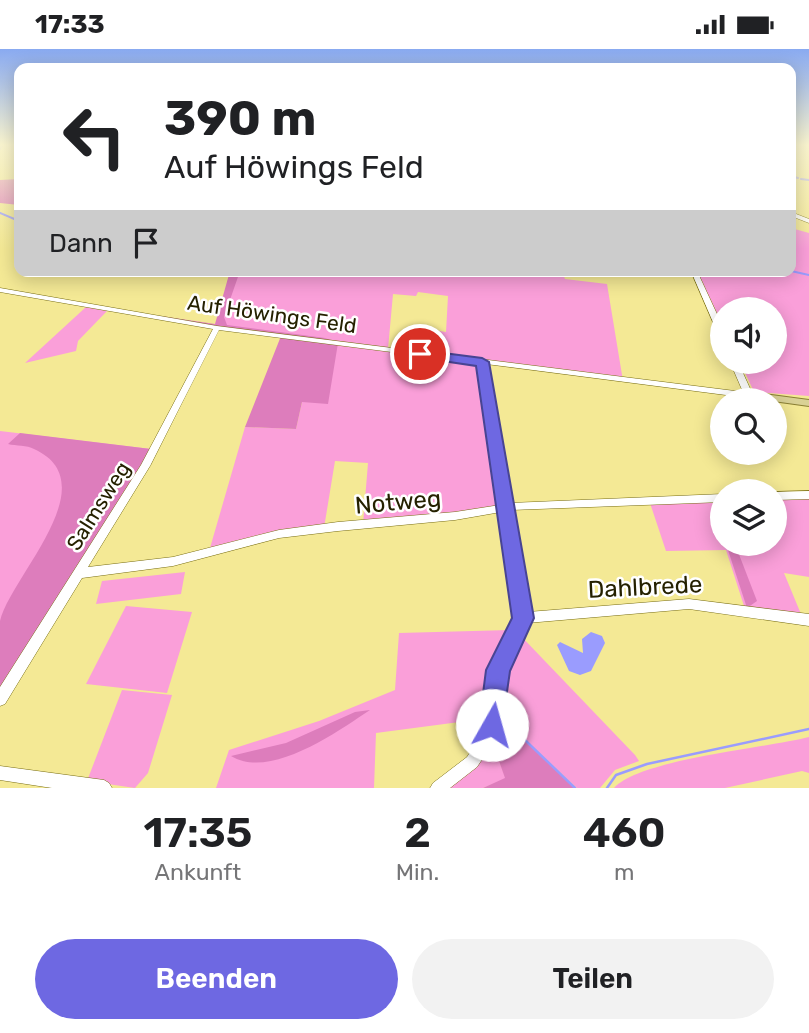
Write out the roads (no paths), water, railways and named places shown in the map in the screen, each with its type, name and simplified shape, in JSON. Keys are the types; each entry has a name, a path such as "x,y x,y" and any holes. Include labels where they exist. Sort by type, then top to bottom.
{"main road":[{"name":"Auf Höwings Feld","path":"787,398 809,400"}],"street":[{"path":"697,277 710,307"},
{"name":"Auf Höwings Feld","path":"0,289 217,328 710,390"},
{"name":"Salmsweg","path":"0,699 145,467 217,328"},
{"path":"438,788 464,770 486,741 492,725 498,670 523,618 482,362"},
{"path":"787,496 809,495"},
{"name":"Notweg","path":"79,573 186,559 241,542 281,534 446,519 505,508 710,499"},
{"name":"Dahlbrede","path":"523,618 689,604 809,620"},
{"path":"0,773 104,788"}],"water":[{"path":"591,632 602,636 605,643 591,671 580,675 569,671 557,645 560,642 583,653 582,639"}],"waterway":[{"path":"0,213 14,219"},
{"path":"796,272 809,275"},
{"path":"499,715 575,788"},
{"path":"607,788 616,775 647,764 809,729"}]}
